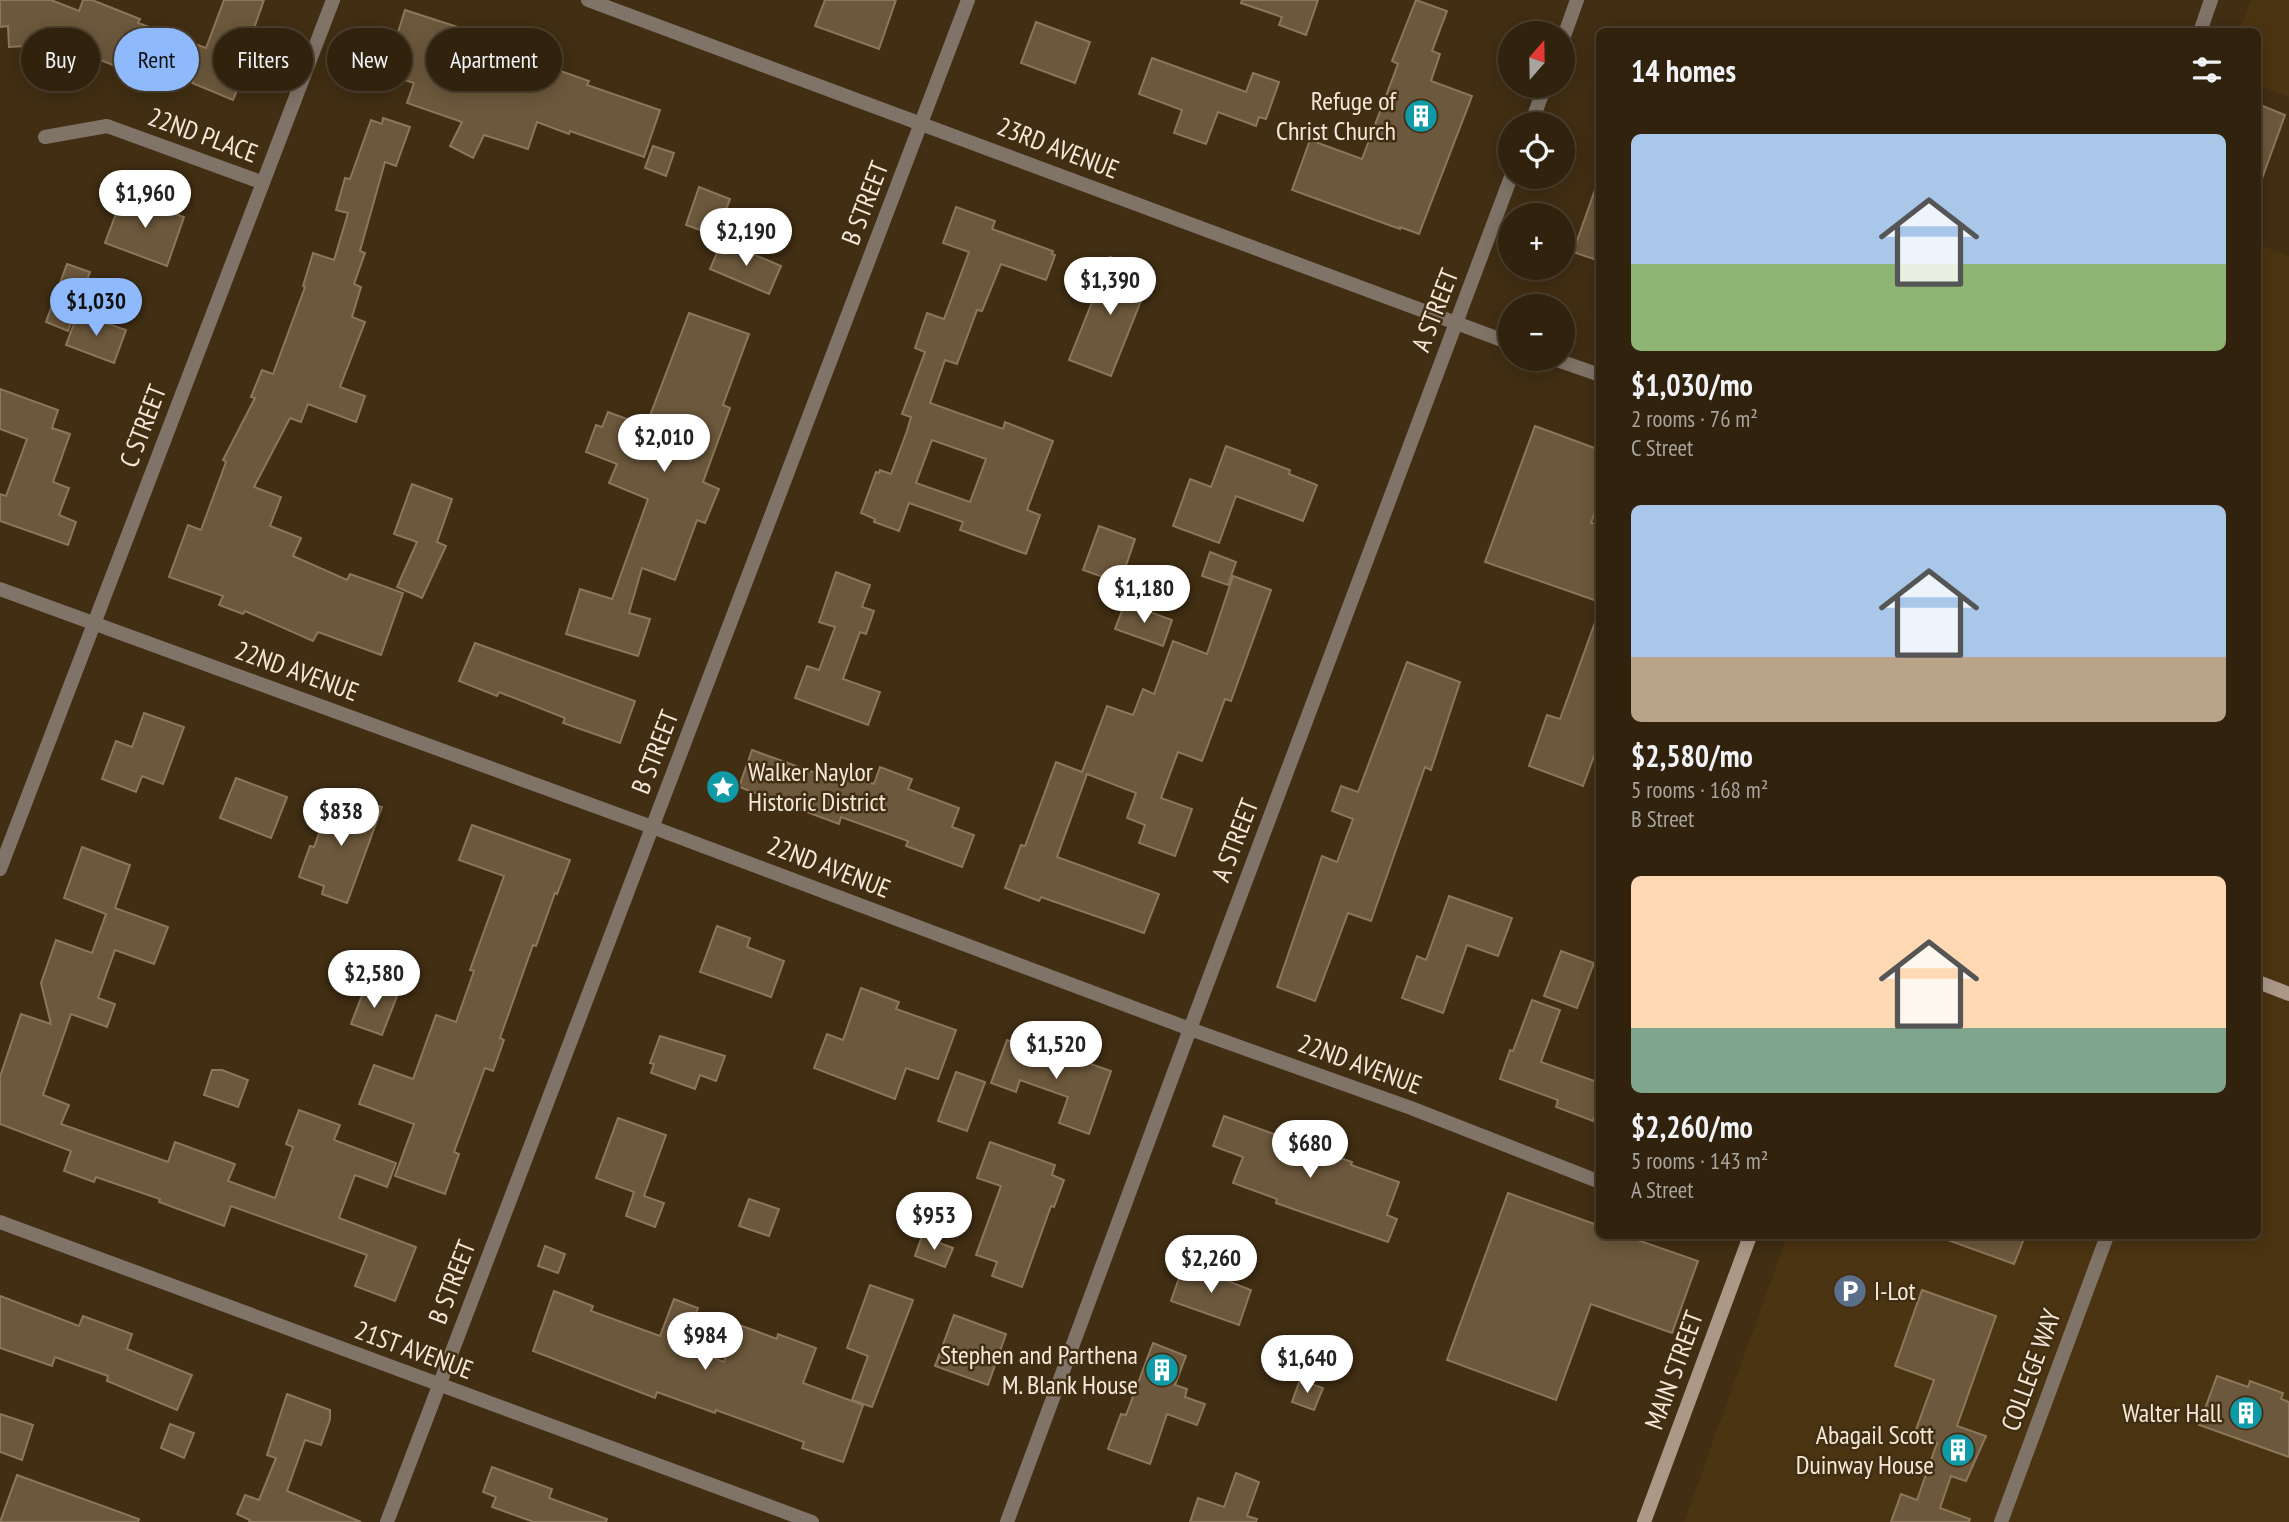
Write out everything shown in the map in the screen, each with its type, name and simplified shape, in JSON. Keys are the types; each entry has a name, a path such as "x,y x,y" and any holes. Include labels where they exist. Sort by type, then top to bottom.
{"street":[{"name":"C STREET","path":"0,869 261,182 333,0"},
{"name":"23RD AVENUE","path":"589,0 1498,339"},
{"name":"B STREET","path":"387,1522 968,0"},
{"path":"1569,21 1577,0"},
{"path":"2201,28 2211,0"},
{"name":"22ND PLACE","path":"45,137 107,126 261,182"},
{"name":"A STREET","path":"1007,1522 1507,189"},
{"path":"1575,366 1596,374"},
{"name":"22ND AVENUE","path":"0,589 652,827 1190,1029 1411,1108 1596,1180"},
{"path":"2261,983 2289,994"},
{"name":"21ST AVENUE","path":"0,1222 812,1522"},
{"name":"MAIN STREET","path":"1644,1522 1745,1239"},
{"name":"COLLEGE WAY","path":"2001,1522 2106,1239"}],"shaded area":[{"path":"2251,0 2289,0 2289,97 2261,86 2261,28 2240,28"},
{"path":"2261,245 2289,256 2289,1522 1684,1522 1786,1239 2261,1239"}],"building":[{"path":"0,0 51,0 79,11 83,0 92,0 140,19 138,23 152,28 114,28 114,66 100,60 100,28 21,28 21,46 9,47 8,26 0,27"},
{"path":"224,0 264,0 254,28 214,28"},
{"path":"825,0 896,0 879,49 815,26"},
{"path":"1242,0 1318,0 1306,35 1279,25 1282,17 1241,3"},
{"path":"1416,0 1447,11 1432,51 1440,54 1431,81 1472,96 1419,234 1292,190 1310,140 1362,159 1398,64 1392,61"},
{"path":"405,10 461,28 426,28 426,91 562,91 562,72 589,81 587,85 660,110 644,157 537,122 528,149 484,135 473,158 450,146 462,122 407,103 414,83 412,28 399,28"},
{"path":"1036,22 1090,42 1075,83 1021,63"},
{"path":"213,29 213,91 237,91 233,100 199,86 199,45 206,48"},
{"path":"1152,58 1246,92 1253,73 1279,82 1266,119 1259,117 1256,126 1218,112 1206,144 1174,133 1182,110 1139,94"},
{"path":"2261,105 2285,115 2261,181"},
{"path":"383,118 410,127 396,166 385,162 360,251 365,253 354,284 361,287 352,317 365,322 340,387 365,396 356,422 308,404 301,422 290,418 254,487 281,497 270,526 301,538 293,556 347,580 350,574 403,593 381,655 318,632 313,641 245,611 243,614 219,605 223,596 169,577 188,525 201,530 226,462 223,460 255,398 251,397 262,370 273,374 305,287 303,286 313,253 334,260 348,213 336,210 345,178 350,179 371,120 382,124"},
{"path":"653,146 674,153 666,176 645,168"},
{"path":"699,187 730,199 716,236 686,225"},
{"path":"1596,187 1596,260 1575,253 1575,246"},
{"path":"123,195 184,217 167,266 105,243"},
{"path":"956,207 995,221 992,229 1053,251 1052,254 1055,255 1046,280 1001,264 982,311 977,310 957,364 945,360 930,403 1003,429 1005,422 1053,441 1027,510 1040,515 1026,554 960,530 963,522 909,503 899,531 874,522 875,519 861,513 876,472 879,473 880,470 891,474 907,431 911,417 902,414 925,352 915,348 927,313 944,319 969,252 943,243","holes":["932,440 986,459 970,502 916,483"]},
{"path":"722,241 781,266 769,294 710,269"},
{"path":"1110,257 1152,273 1111,376 1069,360"},
{"path":"67,264 90,272 68,331 46,322"},
{"path":"78,313 126,330 114,363 66,345"},
{"path":"689,313 749,334 723,405 730,408 703,482 719,489 705,523 697,520 675,580 642,568 629,613 650,619 638,656 566,634 580,589 612,599 648,499 609,483 617,464 586,452 596,425 602,427 608,412 646,426"},
{"path":"0,389 58,410 52,428 70,434 53,482 69,488 59,515 76,522 68,545 0,521 0,494 6,496 27,439 0,429"},
{"path":"1535,426 1596,449 1596,510 1591,523 1596,524 1596,601 1485,562"},
{"path":"1226,446 1290,470 1289,474 1317,485 1303,521 1236,496 1219,543 1173,526 1190,479 1211,487"},
{"path":"412,484 452,499 437,542 446,546 422,598 397,587 417,542 394,534"},
{"path":"1099,526 1135,539 1120,583 1083,570"},
{"path":"1210,552 1236,562 1228,585 1202,576"},
{"path":"836,572 870,585 862,607 874,611 866,634 860,632 843,679 880,692 868,725 795,698 807,666 819,670 835,627 819,622"},
{"path":"1233,576 1271,590 1231,701 1225,699 1202,761 1178,752 1161,798 1192,809 1175,856 1139,843 1145,825 1127,818 1136,793 1087,774 1057,857 1159,894 1144,933 1041,897 1039,901 1005,888 1021,845 1025,846 1056,762 1082,772 1107,706 1133,715 1143,689 1154,694 1173,641 1207,654"},
{"path":"1125,603 1172,620 1163,646 1115,629"},
{"path":"1596,620 1596,751 1583,786 1529,766 1547,715 1560,719"},
{"path":"475,643 635,701 620,743 563,723 565,718 499,692 497,696 459,681"},
{"path":"1407,662 1460,682 1431,770 1425,767 1371,921 1348,913 1315,1001 1277,987 1322,856 1337,862 1353,819 1332,811 1341,786 1358,792"},
{"path":"144,713 184,727 163,784 142,776 136,792 102,779 116,741 132,747"},
{"path":"752,750 832,779 835,770 874,784 880,767 912,779 908,789 959,808 952,827 974,835 962,867 906,846 908,841 841,817 839,824 739,787"},
{"path":"236,778 287,797 271,838 220,818"},
{"path":"350,796 382,807 347,903 322,894 324,886 299,877 310,846 314,847 329,806 344,811"},
{"path":"472,825 570,860 536,946 533,945 500,1038 504,1040 493,1071 485,1068 454,1152 459,1154 445,1194 395,1176 414,1124 359,1104 374,1065 413,1079 436,1015 456,1022 474,971 470,970 504,876 459,860"},
{"path":"82,847 130,865 115,908 168,927 154,964 115,950 98,998 115,1004 107,1027 71,1014 43,1095 69,1105 61,1124 168,1162 175,1142 235,1164 228,1181 275,1198 293,1147 286,1144 299,1110 340,1125 334,1140 396,1163 387,1187 355,1175 339,1218 416,1247 395,1301 355,1286 367,1255 231,1206 224,1226 159,1202 160,1199 96,1177 94,1182 64,1171 71,1151 0,1124 0,1077 21,1014 51,1024 41,983 56,940 92,953 106,914 64,898"},
{"path":"1449,896 1512,918 1498,956 1467,945 1443,1013 1402,998 1417,956 1426,960"},
{"path":"717,926 750,938 747,947 784,961 771,997 700,972"},
{"path":"1561,951 1594,963 1577,1008 1544,996"},
{"path":"366,985 397,996 382,1035 351,1024"},
{"path":"861,988 899,1002 896,1009 956,1030 938,1079 906,1068 895,1099 814,1068 827,1034 843,1040"},
{"path":"1532,1000 1560,1010 1541,1062 1596,1082 1596,1113 1593,1121 1556,1107 1558,1100 1500,1079 1510,1050 1513,1051"},
{"path":"660,1036 725,1056 716,1081 700,1075 695,1089 651,1073 654,1064 650,1063"},
{"path":"1007,1040 1044,1054 1046,1048 1111,1071 1089,1134 1059,1123 1068,1097 1020,1080 1016,1092 991,1083"},
{"path":"212,1070 222,1070 248,1080 238,1107 204,1095"},
{"path":"956,1072 985,1082 967,1131 938,1121"},
{"path":"1224,1116 1352,1162 1351,1165 1399,1182 1387,1215 1397,1219 1388,1242 1276,1203 1277,1199 1233,1183 1243,1157 1213,1146"},
{"path":"618,1118 666,1135 644,1196 664,1203 655,1227 626,1216 634,1192 596,1178"},
{"path":"990,1142 1055,1165 1052,1175 1064,1180 1054,1207 1051,1206 1022,1287 992,1276 997,1262 976,1255 1001,1186 977,1178"},
{"path":"1508,1193 1596,1225 1596,1239 1635,1239 1698,1261 1672,1333 1591,1304 1556,1400 1447,1360"},
{"path":"749,1199 779,1209 769,1236 739,1226"},
{"path":"922,1236 953,1248 945,1267 915,1256"},
{"path":"1945,1239 2024,1239 2014,1264"},
{"path":"545,1246 565,1254 558,1273 538,1266"},
{"path":"1184,1264 1251,1290 1239,1325 1171,1301"},
{"path":"870,1285 913,1300 872,1407 852,1400 868,1356 847,1348"},
{"path":"1922,1290 1996,1316 1957,1426 1986,1436 1966,1481 1951,1476 1940,1508 1970,1519 1969,1522 1891,1522 1901,1494 1917,1500 1937,1443 1914,1435 1934,1380 1895,1366"},
{"path":"554,1291 593,1306 591,1311 660,1336 674,1299 698,1308 684,1347 724,1362 737,1324 777,1339 778,1334 816,1348 803,1383 863,1405 843,1462 802,1448 804,1442 716,1410 715,1413 657,1392 655,1398 533,1351"},
{"path":"0,1296 79,1326 83,1316 132,1334 127,1349 192,1375 177,1410 107,1381 108,1376 55,1357 52,1366 0,1348"},
{"path":"954,1315 1006,1334 988,1385 935,1366"},
{"path":"1153,1343 1186,1356 1175,1385 1187,1389 1185,1397 1205,1404 1197,1425 1167,1414 1150,1464 1108,1449 1121,1414 1126,1415"},
{"name":"Walter Hall","path":"2217,1376 2248,1387 2250,1381 2283,1393 2281,1399 2289,1402 2289,1457 2199,1425"},
{"path":"1300,1380 1323,1388 1314,1410 1292,1402"},
{"path":"287,1394 330,1410 330,1419 321,1445 305,1440 287,1491 361,1522 249,1522 250,1520 237,1514 245,1495 259,1500 276,1458 267,1455"},
{"path":"0,1414 33,1425 22,1460 0,1452"},
{"path":"170,1424 194,1433 184,1458 161,1448"},
{"path":"492,1467 552,1489 549,1498 607,1519 606,1522 534,1522 492,1507 496,1497 483,1492"},
{"path":"1236,1473 1259,1482 1247,1516 1257,1519 1256,1522 1190,1522 1198,1498 1224,1507"},
{"path":"17,1475 139,1519 138,1522 0,1522"}],"place":[{"name":"Refuge of Christ Church","path":"1421,116"},
{"name":"Walker Naylor Historic District","path":"723,787"},
{"name":"I-Lot","path":"1850,1291"},
{"name":"Stephen and Parthena M. Blank House","path":"1162,1370"},
{"name":"Walter Hall","path":"2246,1413"},
{"name":"Abagail Scott Duinway House","path":"1958,1450"}]}
